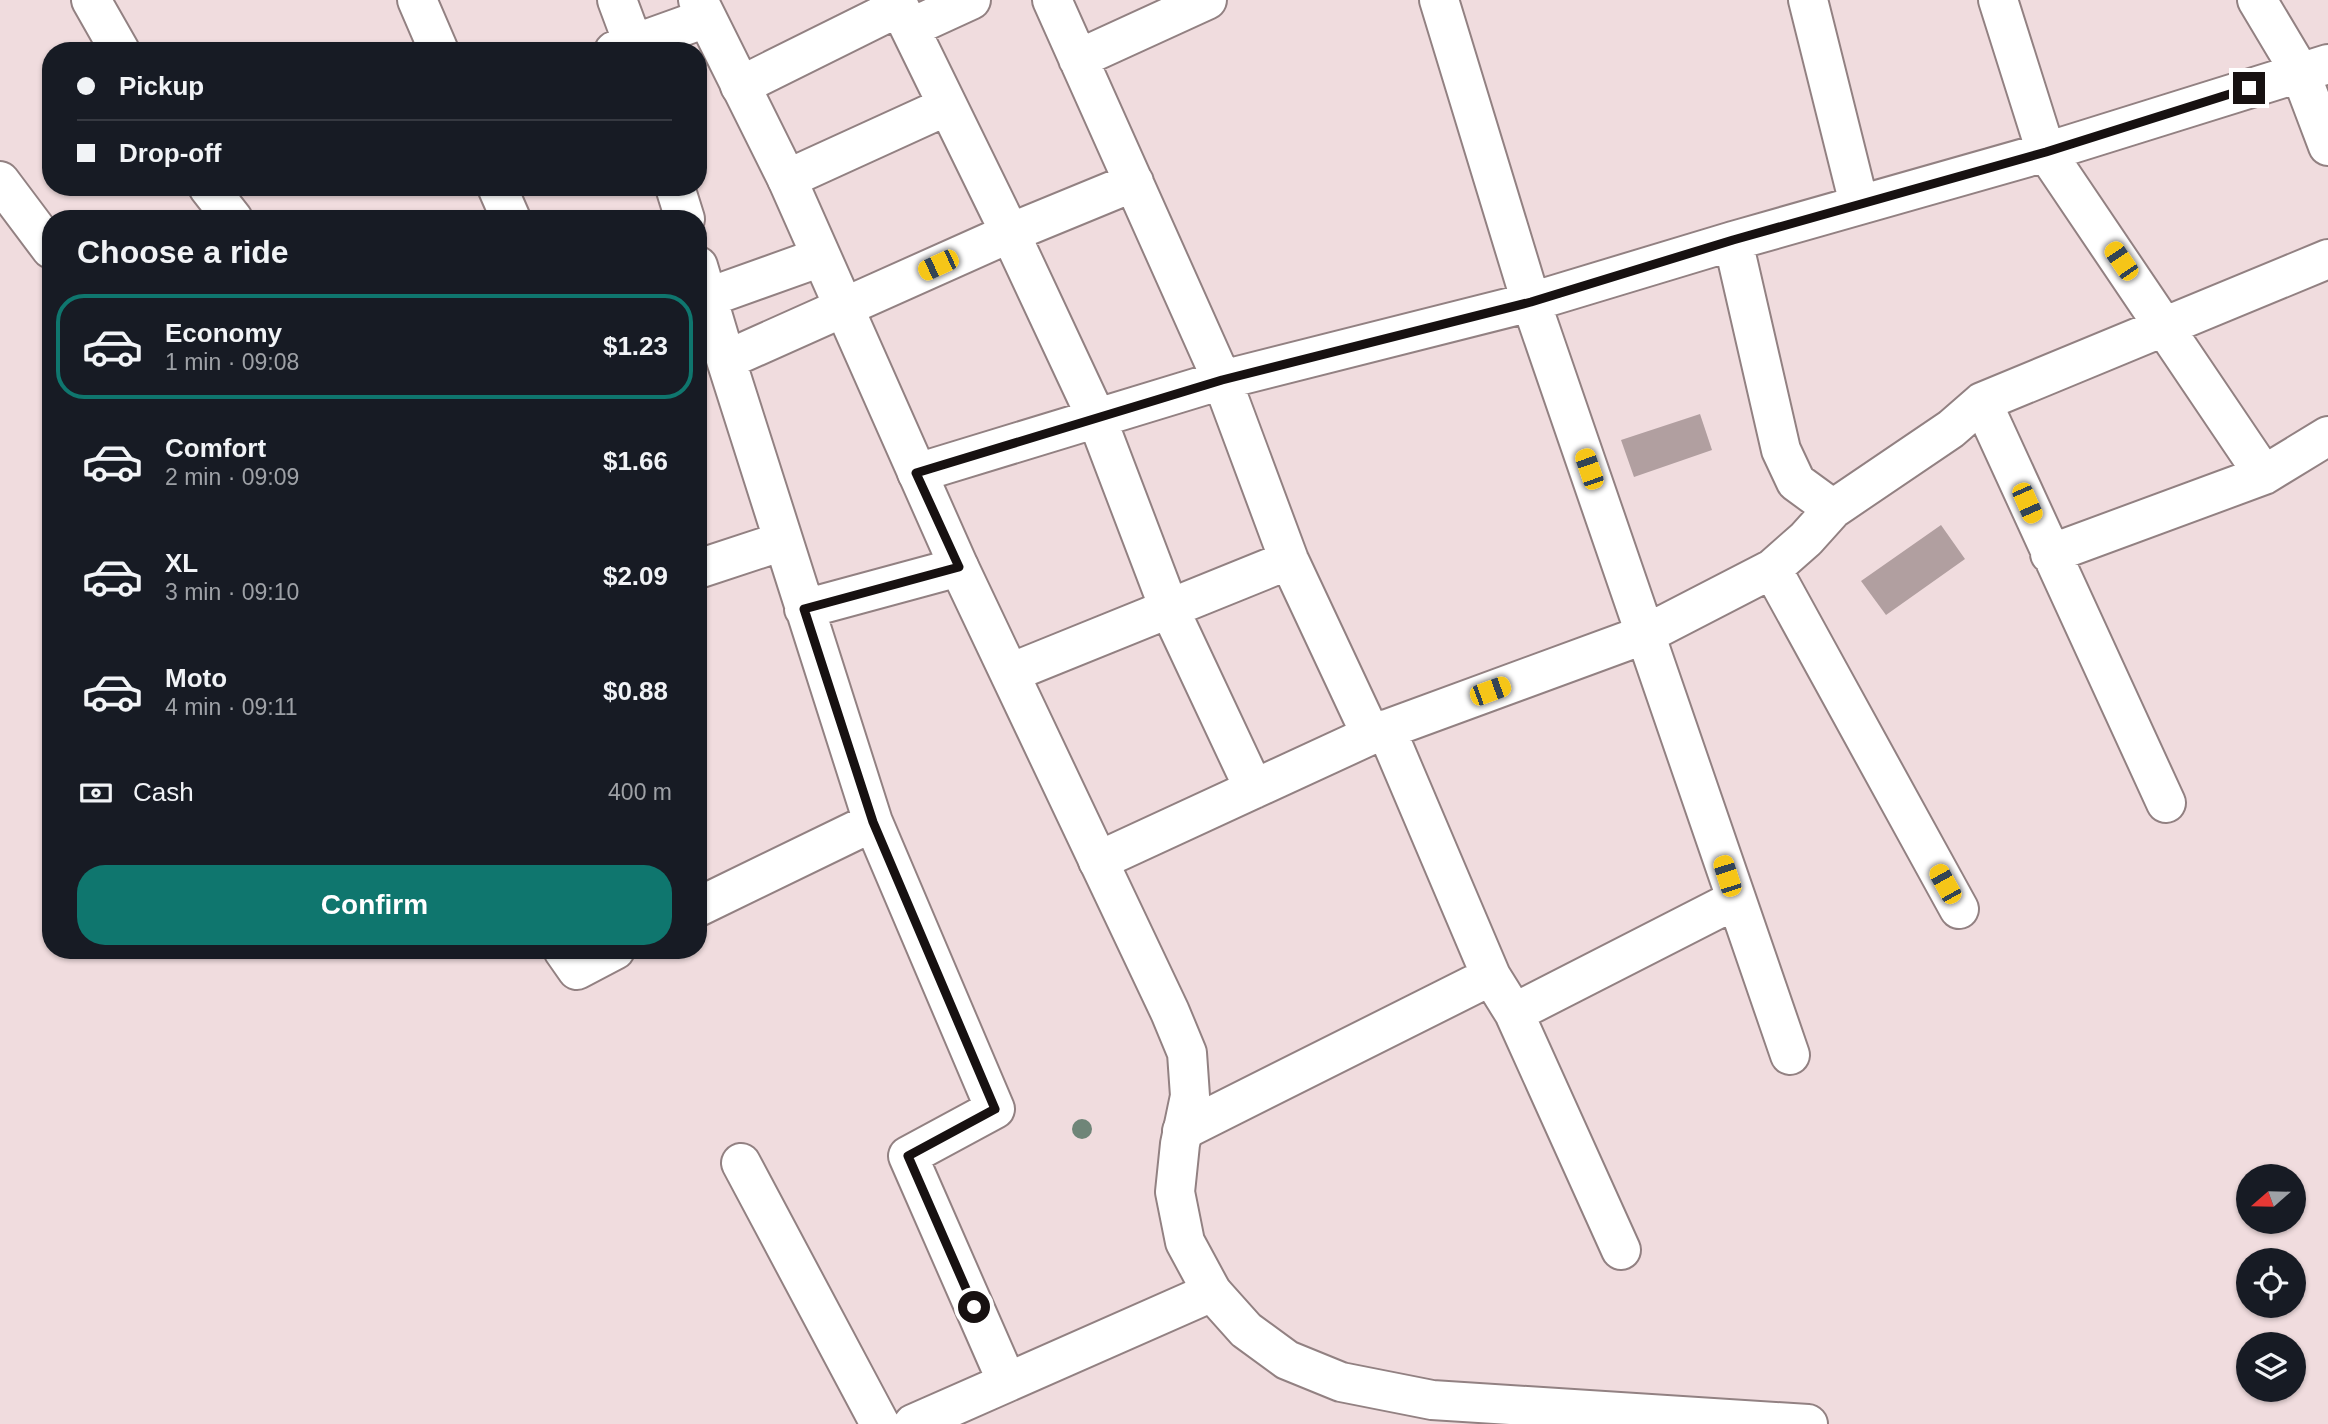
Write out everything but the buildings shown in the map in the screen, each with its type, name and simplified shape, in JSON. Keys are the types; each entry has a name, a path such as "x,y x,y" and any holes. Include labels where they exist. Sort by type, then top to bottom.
{"street":[{"path":"91,0 115,42"},
{"path":"417,0 435,42"},
{"path":"617,0 627,42"},
{"path":"740,86 901,11 971,0"},
{"path":"1052,0 1222,380 1289,560 1379,732 1491,976 1514,1013 1621,1250"},
{"path":"1078,59 1206,0"},
{"path":"1439,0 1531,302 1790,1055"},
{"path":"1808,0 1859,204"},
{"path":"1998,0 2046,152 2264,475"},
{"path":"2257,0 2314,68 2328,146"},
{"path":"639,42 702,9 787,179 959,567 1187,1053 1190,1096 1182,1131 1175,1192 1185,1242 1212,1292 1246,1330 1287,1360 1341,1382 1432,1400 1808,1424"},
{"path":"901,11 1010,233 1097,419 1170,608 1254,789"},
{"path":"916,473 1222,380 1531,302 1733,240 2046,152 2314,68"},
{"path":"787,179 947,106"},
{"path":"0,181 42,236"},
{"path":"726,360 1010,233 1133,182"},
{"path":"215,196 226,210"},
{"path":"1733,240 1781,450 1796,482 1833,509"},
{"path":"707,286 821,257"},
{"path":"1098,861 1379,732 1646,634 1772,569 1806,539 1833,509 1951,429 1982,402 2328,259"},
{"path":"707,305 873,822 995,1109 908,1156 1007,1382"},
{"path":"1982,402 2166,803"},
{"path":"2050,554 2264,475 2328,436"},
{"path":"707,566 783,541"},
{"path":"1010,673 1289,560"},
{"path":"804,609 959,567"},
{"path":"1772,569 1959,909"},
{"path":"707,903 873,822"},
{"path":"1514,1013 1735,900"},
{"path":"569,959 577,970 598,959"},
{"path":"1182,1131 1491,976"},
{"path":"741,1163 880,1424"},
{"path":"913,1424 1212,1292"}],"route":[{"path":"974,1307 908,1156 995,1109 873,822 804,609 959,567 916,473 1222,380 1531,302 1733,240 2046,152 2249,88"}]}
